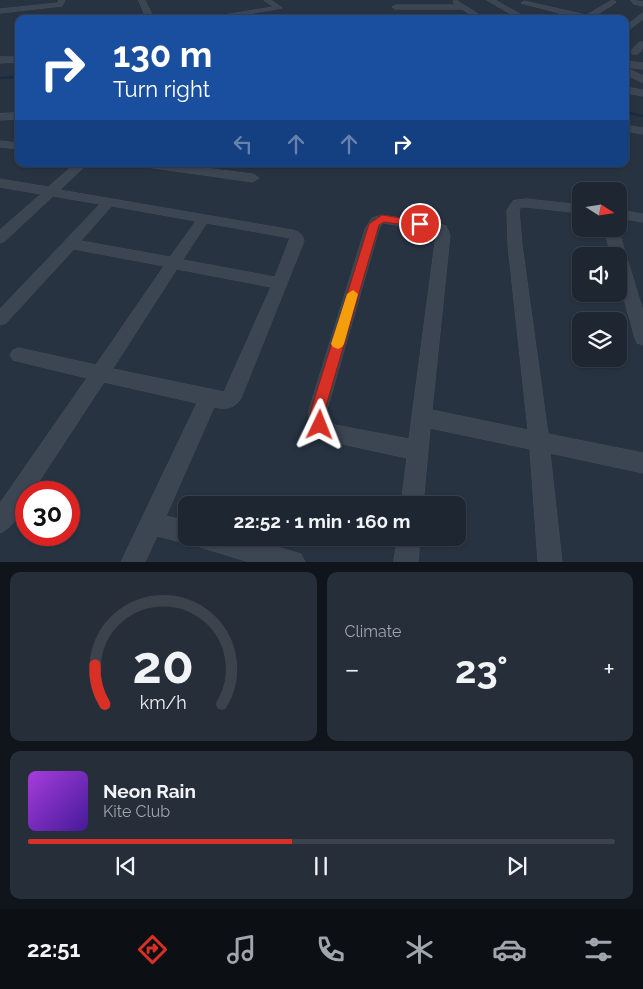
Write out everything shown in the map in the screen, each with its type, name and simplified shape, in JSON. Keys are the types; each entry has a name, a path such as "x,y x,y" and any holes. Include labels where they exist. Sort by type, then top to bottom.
{"street":[{"path":"0,11 60,4 62,0"},
{"path":"142,0 149,15"},
{"path":"230,15 278,8 267,0"},
{"path":"452,0 477,15"},
{"path":"490,0 519,15"},
{"path":"634,0 636,3 643,4"},
{"path":"509,9 525,1 576,15"},
{"path":"396,2 464,7"},
{"path":"593,15 613,2"},
{"path":"545,15 559,11"},
{"path":"629,26 643,15"},
{"path":"629,28 643,30"},
{"path":"635,52 643,44"},
{"path":"0,60 15,59"},
{"path":"629,64 643,66"},
{"path":"629,72 643,80"},
{"path":"629,91 643,93"},
{"path":"0,117 15,116"},
{"path":"629,129 643,131"},
{"path":"0,144 15,146"},
{"path":"0,238 78,167"},
{"path":"170,167 253,178"},
{"path":"0,184 204,218 296,236 297,241 235,392 230,399 209,398 18,355"},
{"path":"0,319 109,202"},
{"path":"550,562 539,442 515,245 513,210 517,204 526,203 572,209"},
{"path":"628,216 643,218"},
{"path":"0,522 204,218"},
{"path":"413,496 418,451 431,322 443,235 435,227 382,219 377,221 372,229 317,413 320,425 331,433 418,451"},
{"path":"614,238 643,338"},
{"path":"71,244 280,283"},
{"path":"133,562 209,398"},
{"path":"421,417 643,463"},
{"path":"151,523 178,530"},
{"path":"234,546 293,562"},
{"path":"406,562 408,546"}],"waterway":[{"path":"0,78 15,77"},
{"path":"629,113 643,116"}],"slow traffic":[{"path":"338,344 353,294"}],"route":[{"path":"320,425 317,413 374,224 382,219 420,224"}]}
